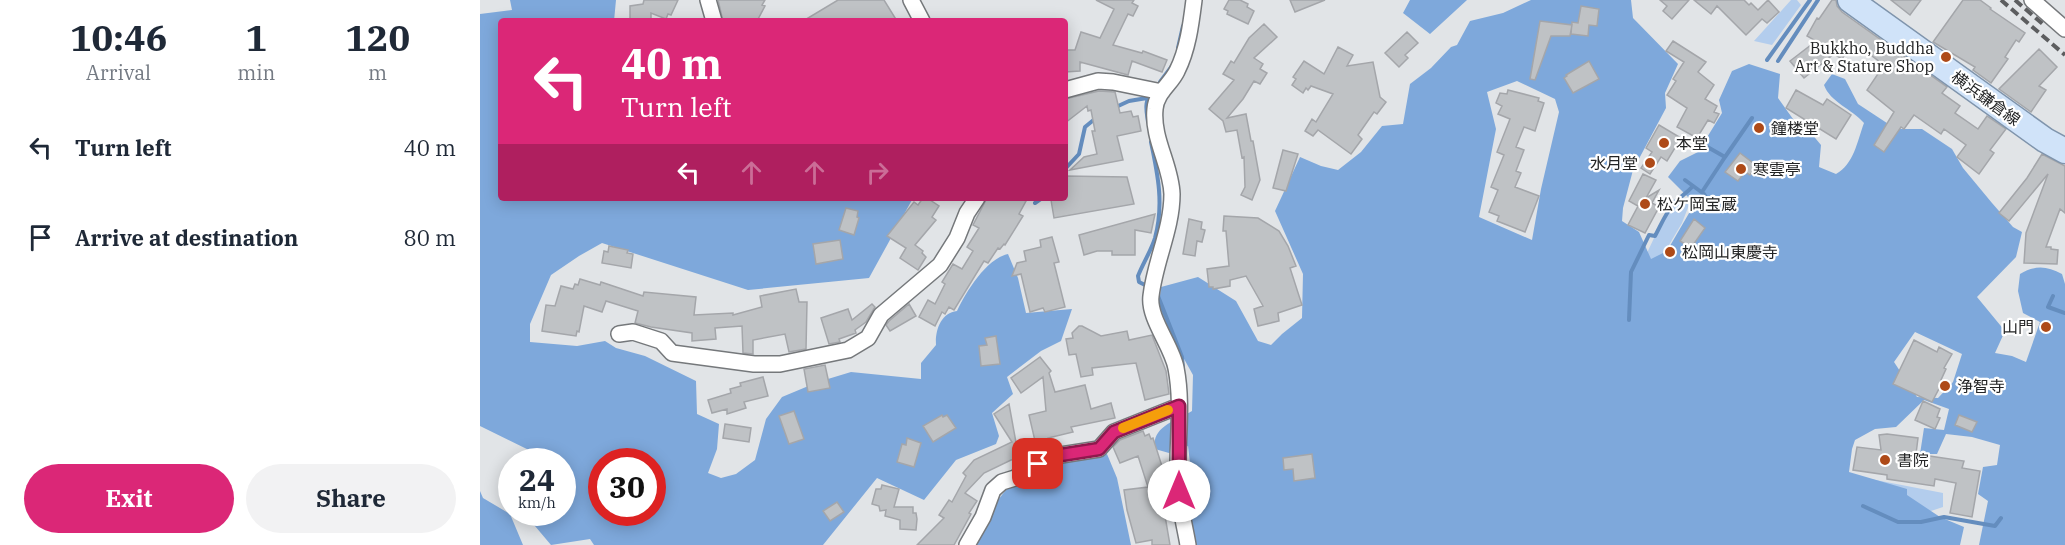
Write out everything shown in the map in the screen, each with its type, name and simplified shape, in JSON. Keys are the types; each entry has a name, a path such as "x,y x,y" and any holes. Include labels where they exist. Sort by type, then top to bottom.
{"main road":[{"name":"横浜鎌倉線","path":"1850,0 2045,140 2065,151"}],"street":[{"path":"708,0 713,18"},
{"path":"911,0 920,18"},
{"path":"1188,545 1179,491 1179,406 1176,368 1150,298 1171,207 1170,176 1155,123 1156,102 1176,74 1184,56 1194,0"},
{"path":"2032,0 2065,29"},
{"path":"1068,89 1098,81 1162,92"},
{"path":"619,334 633,332 661,341 672,354 754,364 780,364 848,350 868,338 881,315 940,265 957,238 967,213 975,201"},
{"path":"968,545 993,490 1002,482 1061,455 1099,449 1114,432 1179,406"}],"shaded area":[{"path":"510,0 616,0 614,18 498,18 498,201 911,201 869,278 748,290 602,243 551,275 530,324 530,342 577,346 605,341 616,348 645,356 696,381 697,414 719,424 717,449 708,473 721,478 736,474 755,460 766,419 782,397 818,382 851,372 921,379 921,363 936,345 940,323 951,312 957,311 971,286 992,262 1000,257 1008,254 1018,278 1026,313 1072,309 1061,341 1041,351 1007,377 1013,394 992,413 999,436 996,444 956,460 924,500 877,478 823,545 594,545 590,539 551,545 535,526 576,526 576,448 525,448 480,426 480,14 512,10"},
{"path":"1410,0 1467,0 1430,34 1403,13"},
{"path":"1531,0 1631,0 1633,18 1678,64 1665,93 1666,108 1633,170 1623,208 1622,221 1639,232 1651,259 1667,251 1692,208 1689,198 1668,177 1680,161 1698,152 1722,113 1719,100 1732,71 1749,64 1780,74 1778,98 1798,126 1811,133 1821,145 1819,167 1836,174 1842,170 1854,152 1864,123 1827,91 1824,85 1832,74 1845,79 1858,104 1896,129 1922,129 1952,149 1963,168 1992,203 2013,227 2022,232 2016,257 1977,297 2005,331 1995,353 2012,356 2026,362 2040,322 2023,313 2018,291 2020,274 2036,268 2051,269 2062,274 2065,284 2065,545 1979,545 1988,501 1978,494 1983,467 1997,465 2000,445 1972,437 1946,434 1937,454 1920,454 1924,428 1944,430 1949,409 1924,400 1896,427 1875,429 1855,440 1849,472 1907,489 1907,495 1940,517 1964,527 1960,545 1192,545 1186,497 1190,463 1188,446 1169,453 1155,449 1155,441 1160,430 1192,411 1193,375 1158,312 1161,287 1198,277 1236,301 1258,341 1271,345 1302,318 1303,274 1275,211 1300,157 1338,170 1361,152 1382,126 1403,124 1410,84 1431,68 1451,47 1457,45 1470,21 1503,13","holes":["1517,81 1555,99 1559,112 1532,240 1479,217 1496,129 1487,92","1915,332 1962,354 1953,382 1938,398 1917,397 1894,362"]},
{"path":"1791,0 1797,0 1801,5 1772,45 1754,41"},
{"path":"1685,198 1689,205 1682,223 1653,272 1639,270 1664,219 1677,203"},
{"path":"1107,454 1117,478 1131,545 975,545 998,501 1007,489 1018,481 1029,474 1054,465"},
{"path":"1855,476 1943,493 1943,507 1922,514"},
{"path":"480,491 483,498 498,507 498,526 515,526 523,545 480,545"}],"building":[{"path":"644,0 678,0 671,15 668,14 666,18 651,13 651,18 630,18 630,6 643,4"},
{"path":"718,0 765,0 762,5 765,6 759,18 722,18"},
{"path":"838,0 884,0 895,18 808,18"},
{"path":"1096,0 1134,0 1132,3 1138,6 1133,16 1128,14 1113,45 1142,53 1143,51 1167,60 1162,72 1132,61 1128,75 1080,62 1080,71 1068,72 1068,50 1075,50 1081,32 1100,38 1114,9"},
{"path":"1229,0 1240,0 1254,11 1248,24 1227,14 1228,11 1224,9"},
{"path":"1290,0 1325,0 1295,12"},
{"path":"1660,0 1689,0 1672,19 1663,11 1667,6"},
{"path":"1694,0 1744,0 1758,10 1768,0 1779,12 1767,23 1762,19 1746,35 1717,6 1711,14"},
{"path":"1832,0 1836,0 1842,12 1947,87 1942,93 1960,106 1955,113 1978,129 1987,116 2006,129 1990,150 1994,153 1979,174 1957,157 1966,145 1944,129 1941,134 1914,115 1904,129 1901,127 1884,152 1874,145 1894,112 1867,90 1884,65 1853,42 1842,59 1834,54 1804,78 1790,61 1816,41 1807,36 1817,18 1819,19"},
{"path":"1891,0 1921,0 1910,15"},
{"path":"1963,0 1980,0 2025,33 2019,42 2016,40 2005,57 2008,59 1991,83 1973,70 1975,67 1933,42"},
{"path":"1581,6 1599,9 1597,26 1589,25 1588,36 1571,34 1572,22 1578,23"},
{"path":"1540,21 1572,25 1570,36 1551,36 1535,80 1530,79"},
{"path":"1264,24 1277,37 1254,58 1263,64 1260,69 1267,73 1260,84 1254,81 1227,118 1246,114 1260,180 1252,200 1241,195 1245,187 1244,157 1242,158 1237,130 1226,132 1223,121 1209,109 1234,80 1223,74 1231,61 1234,63 1249,38"},
{"path":"1407,32 1418,43 1405,55 1408,58 1399,67 1385,53"},
{"path":"1673,41 1706,62 1698,72 1714,85 1705,99 1717,106 1714,112 1719,114 1714,123 1708,120 1697,138 1677,127 1687,108 1667,95 1676,81 1673,79 1684,62 1666,51"},
{"path":"1338,47 1353,55 1347,66 1373,62 1380,97 1386,102 1377,114 1374,112 1358,135 1362,139 1351,154 1318,130 1313,136 1305,131 1312,119 1316,122 1333,94 1311,86 1303,93 1292,85 1296,79 1293,77 1304,61 1324,74"},
{"path":"2039,49 2057,67 2039,86 2046,90 2031,112 1999,89"},
{"path":"1589,61 1599,79 1573,93 1564,78"},
{"path":"1508,90 1539,98 1538,101 1544,103 1535,131 1524,127 1516,147 1524,150 1516,171 1521,173 1515,187 1539,196 1525,232 1497,221 1499,216 1489,212 1498,190 1491,187 1504,155 1497,152 1510,119 1498,114 1502,106 1496,103 1500,93 1507,94"},
{"path":"1796,90 1823,105 1827,99 1851,115 1836,139 1786,108"},
{"path":"1099,91 1115,92 1120,113 1131,111 1133,117 1138,116 1141,131 1117,136 1123,160 1070,170 1084,157 1097,154 1092,131 1095,131 1091,110 1088,111 1087,106 1068,121 1068,98"},
{"name":"本堂","path":"1659,125 1681,138 1667,161 1661,157 1650,174 1641,168 1652,152 1646,148"},
{"path":"1283,150 1298,154 1286,191 1273,188"},
{"name":"寒雲亭","path":"1740,153 1757,166 1750,175 1745,172 1738,181 1725,172"},
{"path":"2042,154 2065,166 2065,213 2060,209 2046,247 2058,250 2057,264 2024,263 2026,233 2048,174 2009,221 1999,213 2027,178"},
{"name":"松ケ岡宝蔵","path":"1643,174 1656,180 1646,198 1659,190 1652,203 1659,207 1645,233 1628,225 1638,206 1629,201"},
{"path":"1068,176 1127,177 1134,204 1054,218 1051,201 1068,201"},
{"path":"921,201 932,201 939,206 932,217 936,220 915,245 923,251 926,257 918,270 900,258 906,248 887,236 914,202 918,205"},
{"path":"985,201 1026,201 1019,214 1023,216 1005,245 998,248 988,263 984,261 954,310 949,307 945,314 942,312 935,326 919,317 928,300 935,304 945,284 942,282 953,264 962,269 973,251 967,247 979,228 973,225"},
{"path":"846,208 858,211 857,217 859,218 854,235 839,230"},
{"path":"1155,214 1151,233 1135,230 1135,255 1112,255 1112,251 1097,251 1084,255 1079,235"},
{"path":"1224,216 1258,218 1279,231 1288,246 1296,266 1290,268 1302,305 1278,313 1279,321 1258,326 1254,309 1263,306 1246,276 1230,280 1230,286 1213,289 1209,287 1207,269 1229,266 1226,231 1223,231"},
{"path":"1189,219 1202,222 1201,229 1205,230 1202,242 1197,241 1195,256 1183,254"},
{"path":"1694,219 1705,228 1691,248 1680,241"},
{"path":"1052,237 1059,262 1054,263 1065,307 1045,312 1043,308 1030,312 1021,274 1012,276 1017,263 1026,261 1024,251 1041,247 1040,240"},
{"path":"840,240 843,259 816,264 813,244"},
{"path":"609,246 628,250 627,253 633,254 631,268 602,263 604,251 608,252"},
{"path":"580,279 600,285 601,282 643,296 644,292 696,297 694,315 733,313 733,315 762,307 760,296 796,289 799,302 807,302 806,349 789,352 785,334 753,340 753,354 743,353 742,326 715,328 716,339 692,341 692,333 635,323 638,311 606,301 602,312 584,306 579,332 577,331 576,336 542,331 546,305 555,306 561,286 573,289 575,284 578,285"},
{"path":"872,304 875,307 866,322 855,330 856,333 839,339 840,342 829,344 821,318 848,309 852,320"},
{"path":"909,304 916,316 890,331 886,325"},
{"path":"1079,326 1101,336 1127,331 1129,340 1152,335 1166,371 1169,394 1145,400 1136,363 1092,368 1093,375 1081,377 1076,354 1069,355 1066,339 1073,338 1072,333"},
{"path":"996,336 1000,364 981,366 979,346 987,345 985,338"},
{"path":"1914,340 1937,352 1939,347 1952,354 1944,368 1946,369 1941,380 1943,381 1932,402 1893,384"},
{"path":"1040,357 1051,371 1049,373 1055,392 1085,385 1091,409 1111,403 1115,418 1071,427 1073,432 1048,438 1050,449 1038,454 1029,415 1046,411 1043,377 1021,393 1011,378"},
{"path":"825,365 830,388 808,392 804,369"},
{"path":"763,377 768,396 744,402 746,408 727,414 727,409 712,413 708,400 731,393 730,389 741,386 740,383"},
{"path":"1923,401 1940,409 1937,417 1940,418 1935,429 1915,420"},
{"path":"1009,404 1019,459 1011,460 984,473 965,493 977,501 954,545 917,545 944,518 939,515 949,500 952,502 966,476 963,473 974,460 1012,442 994,414"},
{"path":"794,411 804,439 789,444 779,416"},
{"path":"942,415 943,417 947,415 956,428 933,442 923,426"},
{"path":"1959,415 1977,422 1972,432 1955,425"},
{"path":"725,424 751,428 749,442 723,438"},
{"path":"1143,431 1145,436 1149,434 1151,439 1153,438 1167,482 1154,486 1159,511 1164,510 1170,545 1152,545 1152,540 1136,543 1127,510 1124,490 1148,487 1138,456 1120,463 1113,447 1120,440"},
{"path":"1879,435 1918,438 1916,454 1964,461 1962,468 1980,471 1972,517 1950,513 1956,483 1935,479 1934,486 1887,479 1887,475 1853,470 1857,447 1881,450"},
{"path":"907,438 921,443 914,467 897,462 902,444 906,445"},
{"path":"1312,454 1315,478 1294,481 1293,469 1284,470 1283,458"},
{"path":"882,485 899,489 894,507 913,507 913,513 916,513 917,519 916,530 900,529 900,520 885,516 886,510 880,511 879,506 872,504 876,489 881,489"},
{"path":"837,502 844,512 830,521 823,511"}],"waterway":[{"path":"1767,60 1810,0"},
{"path":"1778,61 1818,0"},
{"path":"1178,48 1183,26"},
{"path":"1160,82 1172,66"},
{"path":"1148,122 1146,105 1150,95"},
{"path":"1116,107 1129,101 1147,98"},
{"path":"1068,166 1079,154 1085,127 1096,118"},
{"path":"1701,147 1704,145 1725,157 1752,118"},
{"path":"1147,286 1139,282 1138,276 1155,238 1160,202 1151,142"},
{"path":"1702,192 1725,157"},
{"path":"1685,180 1704,194 1710,204"},
{"path":"1629,320 1631,272 1649,235 1655,236 1672,206 1693,186"},
{"path":"1156,291 1182,357 1183,368"},
{"path":"2053,296 2048,307 2065,313"},
{"path":"1863,506 1898,522 1921,522 1944,517 1995,526 2001,518"}],"railway":[{"path":"2001,0 2065,55"},
{"path":"2015,0 2045,26"}],"slow traffic":[{"path":"1123,428 1168,410"}],"place":[{"name":"Bukkho, Buddha Art & Stature Shop","path":"1946,57"},
{"name":"鐘楼堂","path":"1759,128"},
{"name":"本堂","path":"1664,143"},
{"name":"水月堂","path":"1650,163"},
{"name":"寒雲亭","path":"1741,169"},
{"name":"松ケ岡宝蔵","path":"1645,204"},
{"name":"松岡山東慶寺","path":"1670,252"},
{"name":"山門","path":"2046,327"},
{"name":"浄智寺","path":"1945,386"},
{"name":"書院","path":"1885,460"}],"route":[{"path":"1038,464 1061,455 1099,449 1114,432 1179,406 1179,491"}]}
